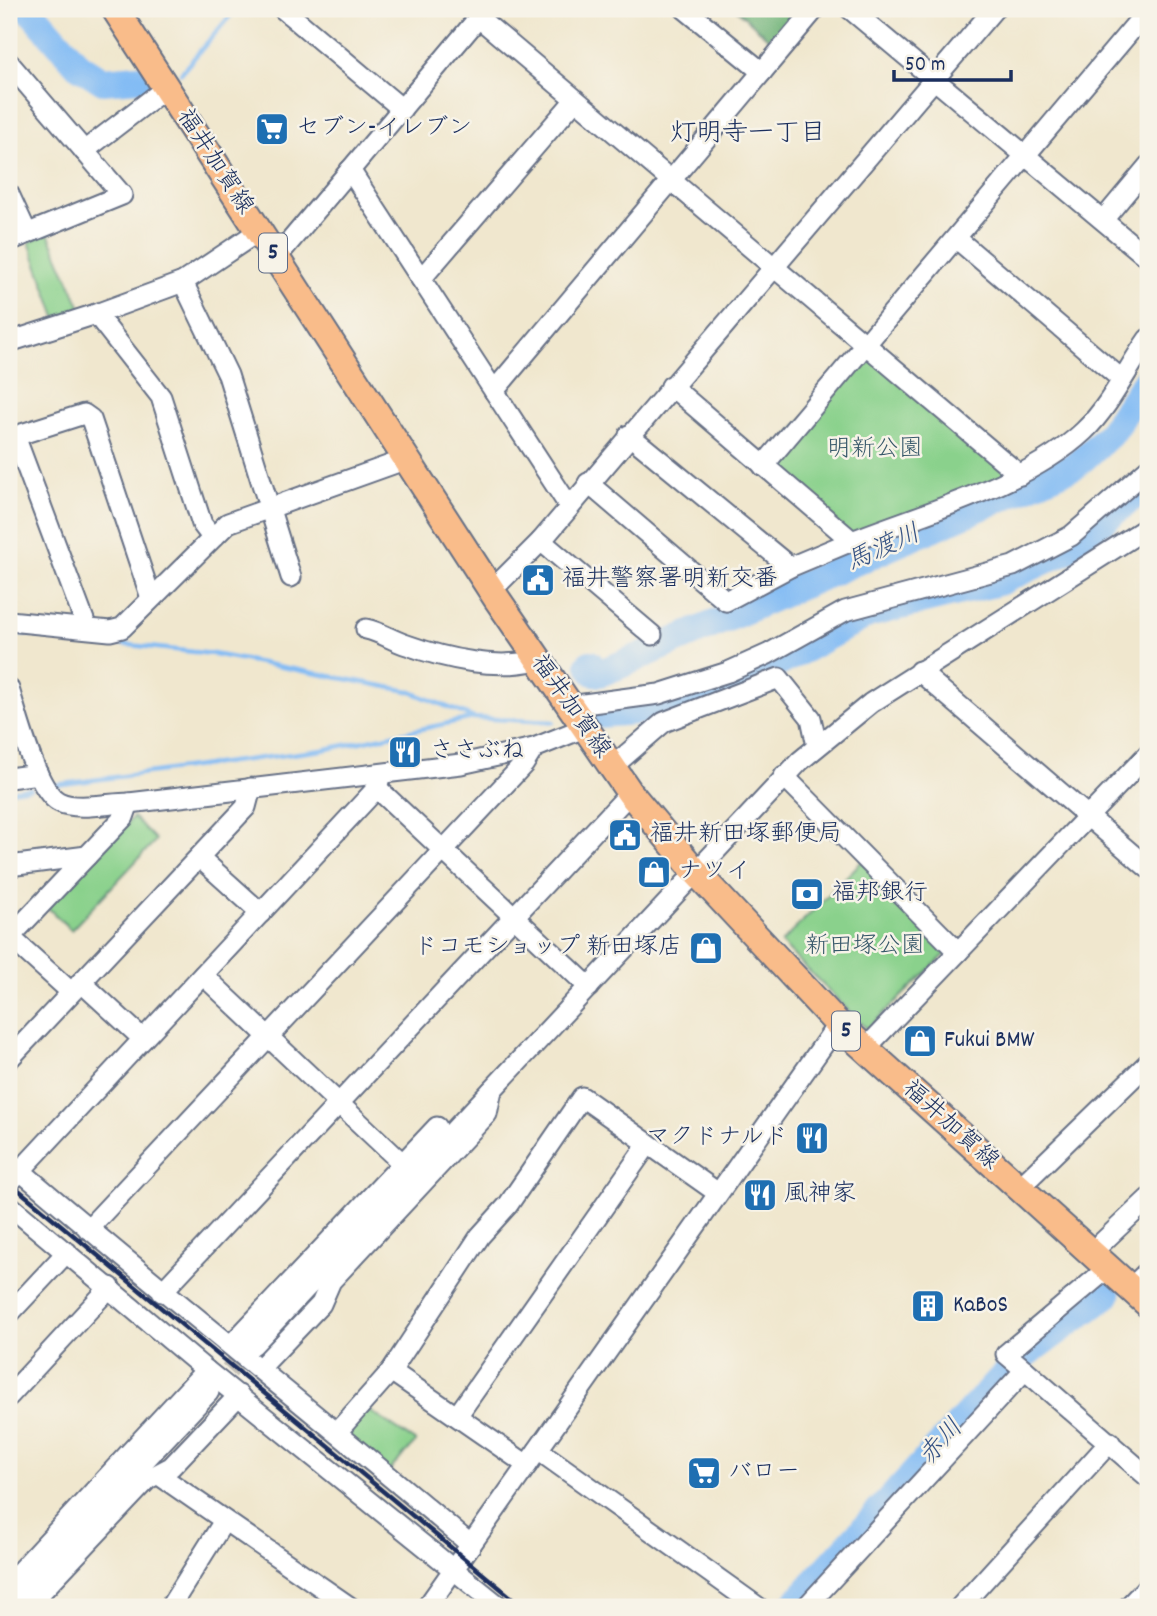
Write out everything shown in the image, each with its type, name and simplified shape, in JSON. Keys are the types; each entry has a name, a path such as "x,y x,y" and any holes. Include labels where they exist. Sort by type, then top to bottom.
{"main road":[{"name":"福井加賀線","path":"115,9 488,586 630,793 695,871 838,1024 1100,1260 1142,1288"}],"street":[{"path":"283,9 402,109"},
{"path":"685,9 762,72"},
{"path":"494,391 816,9"},
{"path":"850,9 1148,258"},
{"path":"488,586 541,541 772,266 994,9"},
{"path":"763,466 1148,10"},
{"path":"275,258 482,12 575,100 1020,475"},
{"path":"9,63 122,195 9,241"},
{"path":"84,151 166,88"},
{"path":"421,279 575,100"},
{"path":"1103,220 1148,166"},
{"path":"350,170 569,506"},
{"path":"9,194 27,233"},
{"path":"9,342 183,282 259,231"},
{"path":"957,239 1120,378"},
{"path":"183,282 228,375 291,577"},
{"path":"96,314 160,397 202,524 211,536"},
{"path":"588,483 726,601 790,567 1020,475 1084,431 1099,415 1120,378 1148,339"},
{"path":"671,386 852,541"},
{"path":"87,628 12,437 84,414 91,419 151,598"},
{"path":"629,435 790,567"},
{"path":"9,621 110,631 122,628 211,536 228,523 407,458"},
{"path":"88,1229 524,764 534,748 576,717 659,694 758,659 845,611 1013,566 1071,536 1148,469"},
{"path":"253,1345 784,776 871,703 1146,527"},
{"path":"541,541 652,635"},
{"path":"366,629 446,657 493,665 515,665 537,660"},
{"path":"919,671 1148,868"},
{"path":"612,767 664,722 779,678 811,718 817,746"},
{"path":"9,690 38,774 46,790 60,803 129,803 251,788 379,781 534,748"},
{"path":"865,1049 1148,754"},
{"path":"9,778 38,774"},
{"path":"784,776 958,951"},
{"path":"379,781 443,851 589,987"},
{"path":"379,781 143,1039 12,1172 88,1229 162,1292 338,1431 471,1545"},
{"path":"9,1059 246,807 251,788"},
{"path":"162,1292 630,793"},
{"path":"129,803 124,817 9,938 143,1039"},
{"path":"9,866 86,856"},
{"path":"200,858 261,913"},
{"path":"203,975 403,1164"},
{"path":"428,1607 838,1024"},
{"path":"1019,1188 1148,1063"},
{"path":"231,1345 468,1096 492,1088"},
{"path":"260,1368 321,1304 331,1280 487,1114 492,1088"},
{"path":"338,1431 391,1371 481,1236 509,1205 582,1097 718,1193"},
{"path":"457,1416 648,1144"},
{"path":"1148,1199 1100,1260 1006,1353 1148,1477"},
{"path":"9,1205 206,1370 500,1607"},
{"path":"9,1314 67,1252"},
{"path":"9,1396 110,1287"},
{"path":"9,1583 206,1370"},
{"path":"806,1607 1025,1370"},
{"path":"391,1371 457,1416 533,1457 758,1607"},
{"path":"9,1605 209,1392"},
{"path":"27,1607 148,1479 171,1467 239,1395"},
{"path":"960,1607 1110,1442"},
{"path":"159,1475 350,1607"},
{"path":"170,1607 225,1521"},
{"path":"1128,1607 1148,1586"}],"green space":[{"path":"736,9 815,9 781,50"},
{"path":"48,233 82,310 56,317 29,242"},
{"name":"明新公園","path":"866,345 1020,475 852,541 763,466"},
{"path":"133,817 156,840 71,930 47,907"},
{"name":"新田塚公園","path":"862,861 949,951 867,1029 781,943"},
{"path":"361,1405 416,1442 387,1473 338,1431"}],"waterway":[{"name":"馬渡川","path":"29,9 78,65 103,81 150,77"},
{"path":"181,73 236,9"},
{"name":"馬渡川","path":"590,664 594,672 600,673 618,666 1076,465 1109,435 1148,378"},
{"path":"599,714 649,710 748,680 868,614 999,582 1065,551 1148,485"},
{"path":"9,632 213,654 409,691 474,718 553,722"},
{"path":"55,785 322,750 473,718"},
{"path":"9,791 30,788"},
{"name":"赤川","path":"792,1607 1017,1361 1107,1295"}],"tunnel":[{"path":"209,1392 253,1345"}],"railway":[{"path":"9,1182 523,1607"}],"place":[{"name":"セブン-イレブン","path":"272,129"},
{"name":"福井警察署明新交番","path":"538,580"},
{"name":"ささぶね","path":"405,752"},
{"name":"福井新田塚郵便局","path":"625,835"},
{"name":"ナツイ","path":"654,872"},
{"name":"福邦銀行","path":"807,894"},
{"name":"ドコモショップ 新田塚店","path":"706,948"},
{"name":"Fukui BMW","path":"920,1041"},
{"name":"マクドナルド","path":"812,1138"},
{"name":"風神家","path":"760,1195"},
{"name":"KaBoS","path":"928,1306"},
{"name":"バロー","path":"704,1473"}],"district":[{"name":"灯明寺一丁目","path":"748,134"}]}
